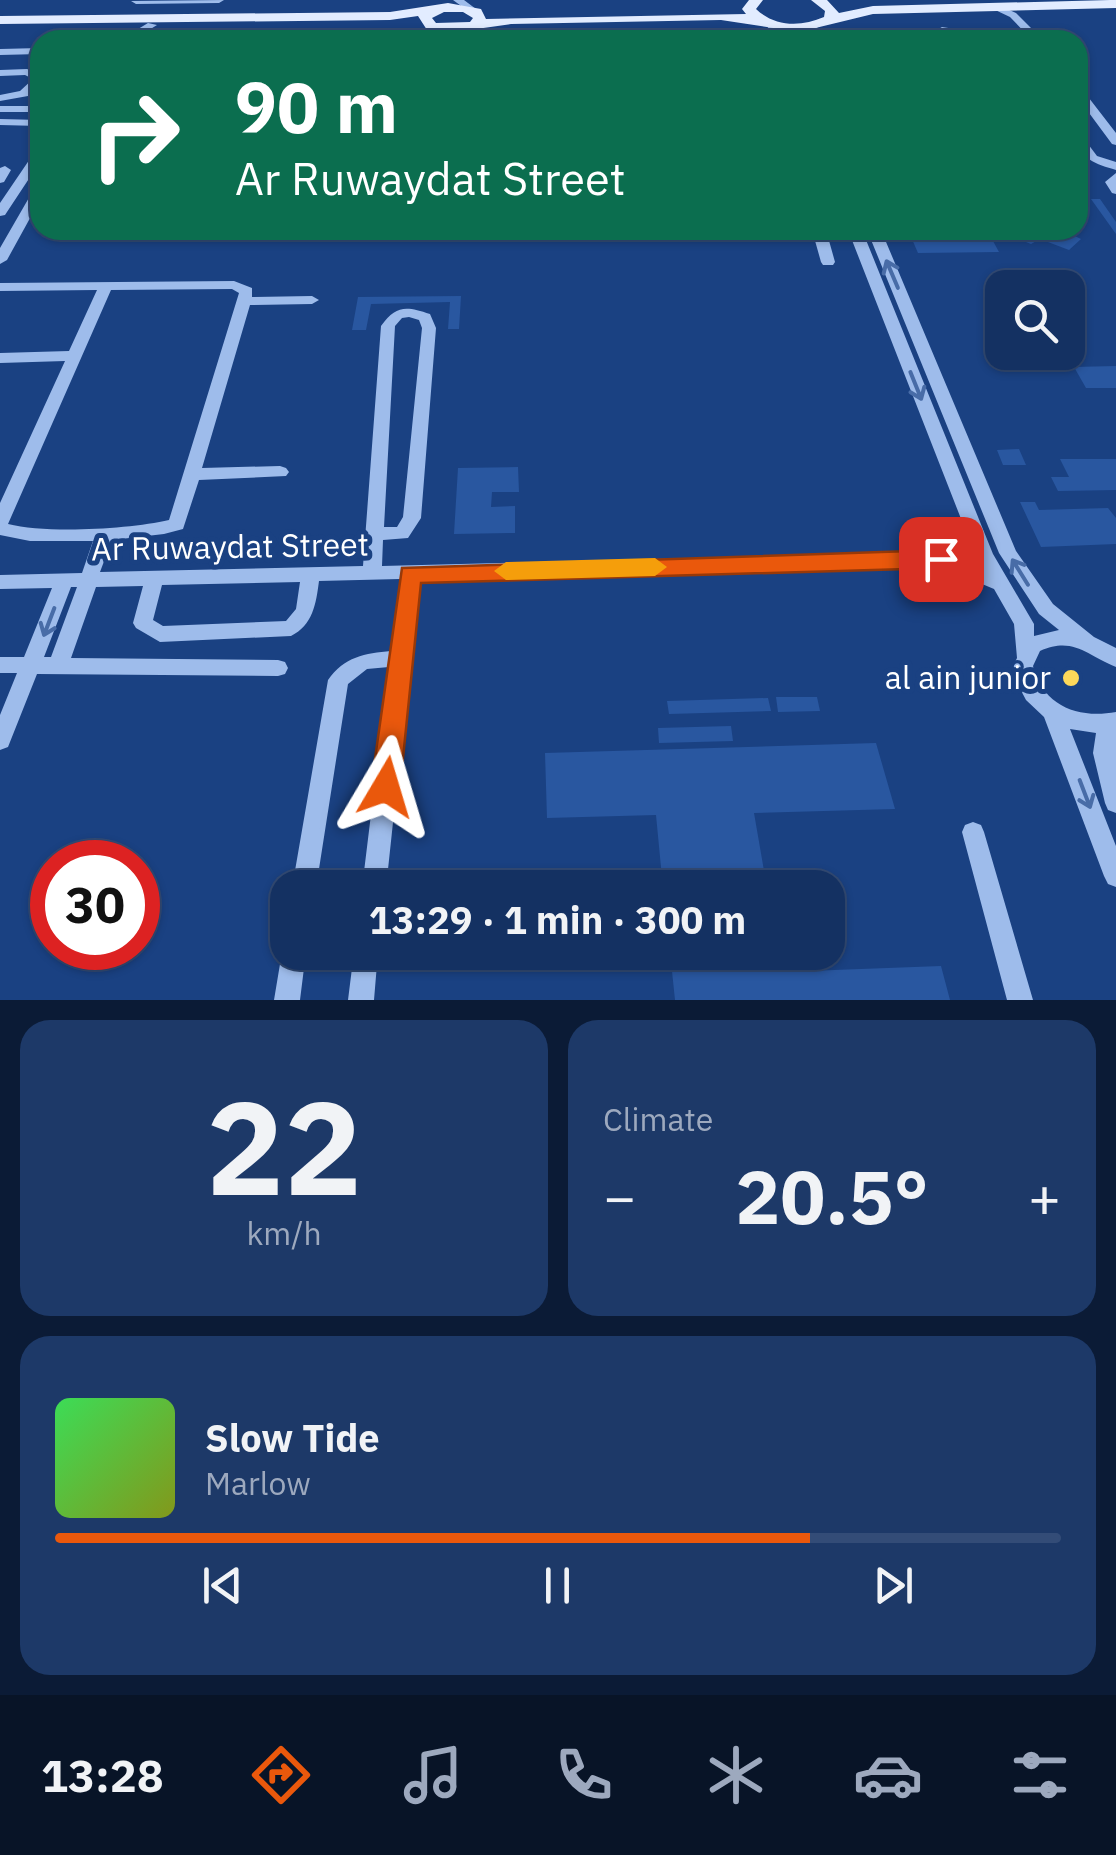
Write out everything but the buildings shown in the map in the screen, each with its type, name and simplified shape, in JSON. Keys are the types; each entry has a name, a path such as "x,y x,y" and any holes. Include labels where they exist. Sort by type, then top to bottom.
{"main road":[{"path":"819,1 974,0"},
{"path":"453,19 709,10 754,1"},
{"path":"754,1 748,9 764,22"},
{"path":"819,1 832,10 831,19"},
{"path":"0,23 121,29 156,21 721,16 814,26 863,10 1116,4"}],"street":[{"path":"121,29 136,0 219,0"},
{"path":"155,0 151,11 156,21"},
{"path":"994,6 1013,15 1027,30"},
{"path":"764,22 773,30"},
{"path":"809,30 814,26"},
{"path":"0,52 30,51"},
{"path":"0,72 30,73"},
{"path":"0,98 24,94 30,88"},
{"path":"1088,104 1116,141"},
{"path":"0,109 30,108"},
{"path":"26,123 30,118"},
{"path":"0,122 30,123"},
{"path":"1088,151 1097,162 1116,166"},
{"path":"0,212 5,196 30,165"},
{"path":"1116,177 1112,182 1116,190"},
{"path":"5,196 30,193"},
{"path":"0,260 5,242 30,204"},
{"path":"821,240 828,262"},
{"path":"859,240 974,530 1024,624 1024,678 1053,712 1116,876"},
{"path":"878,240 1008,553 1046,609 1087,642 1116,659"},
{"path":"0,287 106,286 240,286 247,291 194,474 176,524 164,530 14,535 0,525 106,286"},
{"path":"245,300 312,300"},
{"path":"372,573 374,534 388,326 397,315 417,312 428,320 429,328 412,518 402,532 374,534"},
{"path":"0,358 73,356"},
{"path":"194,474 280,472"},
{"path":"941,559 964,543 974,530"},
{"path":"59,664 105,533"},
{"name":"Ar Ruwaydat Street","path":"0,582 941,559 999,583"},
{"path":"376,870 410,574"},
{"path":"154,578 143,623 160,634 291,628 305,612 311,575"},
{"path":"0,741 65,580"},
{"path":"1025,655 1043,640 1087,642"},
{"path":"307,870 338,680 363,660 400,658"},
{"path":"0,665 278,668"},
{"path":"1053,712 1084,724 1112,722 1104,753 1116,803"},
{"path":"973,832 1020,1000"},
{"path":"286,1000 291,970"},
{"path":"361,1000 364,970"}],"slow traffic":[{"path":"506,571 655,567"}],"place":[{"name":"al ain junior","path":"1071,678"}],"route":[{"path":"386,787 410,574 941,559"}]}
